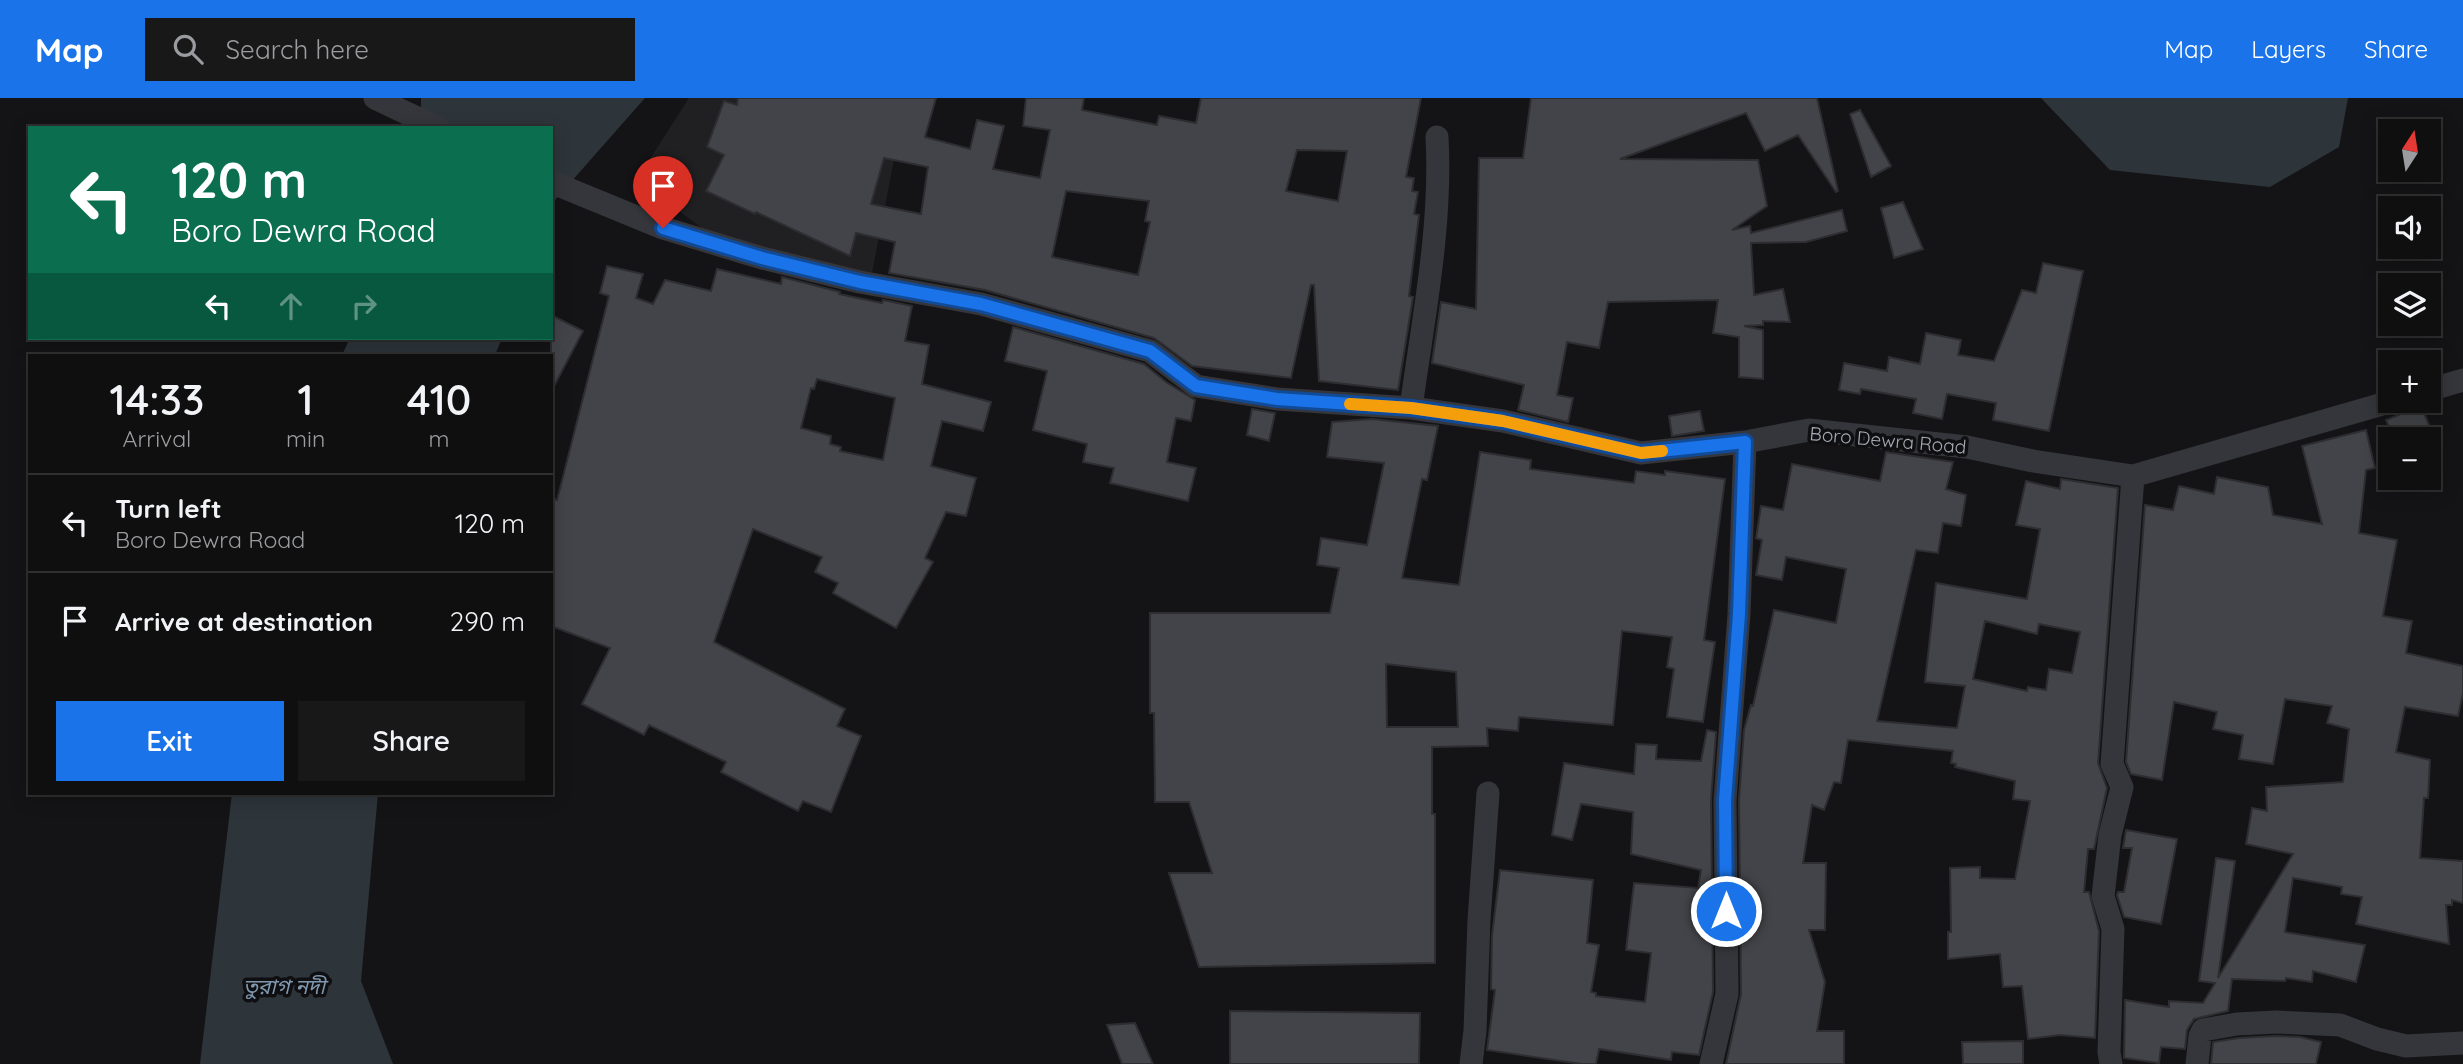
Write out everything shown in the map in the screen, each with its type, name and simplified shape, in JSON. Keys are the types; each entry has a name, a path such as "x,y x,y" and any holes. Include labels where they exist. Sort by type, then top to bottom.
{"street":[{"path":"378,99 434,126"},
{"path":"1411,408 1432,250 1439,171 1437,136"},
{"name":"Boro Dewra Road","path":"561,187 663,228 762,258 860,282 981,304 1150,351 1196,386 1277,399 1411,408 1503,421 1641,453 1745,442 1810,430 1967,447 2033,461 2133,476 2378,405"},
{"path":"2441,386 2463,380"},
{"path":"1711,1064 1727,994 1725,800 1739,614 1745,442"},
{"path":"2111,1064 2109,1052 2113,929 2103,896 2110,835 2122,787 2112,764 2133,476"},
{"path":"1471,1064 1488,793"},
{"path":"2197,1064 2203,1030 2237,1024 2276,1022 2340,1026 2377,1040 2406,1046 2463,1043"}],"shaded area":[{"path":"689,98 906,98 870,283 707,232 637,179"}],"water":[{"path":"421,98 645,98 553,204 553,126 421,126"},
{"path":"2041,98 2348,98 2339,147 2270,187 2110,170"},
{"path":"349,340 501,340 495,354 342,354"},
{"name":"তুরাগ নদী","path":"232,795 378,795 361,981 393,1064 200,1064"}],"building":[{"path":"738,98 936,98 925,137 970,149 977,120 1004,126 993,169 1040,178 1050,130 1023,126 1026,98 1084,98 1082,110 1157,125 1159,116 1196,123 1201,98 1421,98 1406,177 1414,178 1412,191 1418,192 1414,214 1419,215 1409,296 1413,297 1398,390 1319,381 1314,285 1311,285 1291,378 1192,366 1154,338 985,290 889,273 895,242 856,233 850,256 706,191 724,155 707,147 724,101 737,105","holes":["1297,150 1347,151 1338,201 1286,191","884,158 928,167 921,214 871,204","1066,191 1149,201 1145,221 1150,222 1138,275 1052,257"]},
{"path":"1531,98 1817,98 1838,191 1836,192 1798,135 1765,151 1746,113 1620,159 1758,160 1767,206 1732,230 1750,226 1751,233 1842,210 1847,231 1806,242 1751,243 1754,295 1783,289 1790,322 1763,321 1763,325 1744,326 1763,330 1763,379 1739,377 1739,337 1713,333 1718,300 1608,302 1599,348 1567,342 1557,395 1573,398 1568,422 1518,410 1524,385 1432,363 1441,302 1476,309 1479,158 1523,158"},
{"path":"1860,110 1891,166 1871,177 1850,114"},
{"path":"1903,202 1923,249 1894,258 1881,208"},
{"path":"2043,263 2083,271 2049,431 1993,420 1996,403 1947,394 1942,419 1913,413 1916,399 1861,389 1860,394 1839,390 1844,363 1887,371 1889,357 1920,364 1926,333 1961,340 1958,355 1994,361 2022,290 2036,293"},
{"path":"607,266 643,274 636,298 653,304 665,280 711,291 717,269 781,284 782,277 840,292 839,294 912,306 905,341 929,345 922,384 991,402 983,431 942,421 931,466 976,478 966,516 946,512 925,558 933,562 896,628 833,593 838,583 815,572 822,557 753,529 714,642 845,709 837,726 861,736 831,812 803,801 798,811 721,772 726,762 649,725 644,735 582,704 610,648 553,627 553,498 557,500 609,296 600,293","holes":["817,379 895,398 883,460 840,451 841,447 830,444 831,436 801,428 811,388 814,389"]},
{"path":"553,316 583,331 553,388"},
{"path":"1013,327 1144,364 1195,400 1191,421 1176,418 1167,462 1196,468 1188,501 1110,483 1114,468 1083,462 1087,444 1033,430 1047,371 1005,361"},
{"path":"1252,409 1275,413 1269,441 1247,435"},
{"path":"1700,411 1704,431 1672,436 1669,416"},
{"path":"2404,413 2424,413 2430,427 2389,427 2386,420"},
{"path":"1372,419 1438,426 1427,480 1422,479 1402,578 1459,585 1480,452 1531,460 1530,469 1634,483 1636,471 1665,475 1665,471 1725,479 1704,640 1715,642 1703,722 1667,717 1674,669 1667,667 1672,637 1622,631 1613,725 1519,717 1518,731 1487,728 1488,746 1432,747 1435,963 1199,967 1169,873 1212,873 1189,802 1155,802 1154,713 1150,713 1150,613 1330,613 1339,568 1317,565 1321,538 1367,545 1384,463 1327,457 1332,422","holes":["1386,664 1456,672 1458,727 1387,727"]},
{"path":"2366,430 2375,468 2366,470 2359,533 2397,540 2383,616 2412,621 2406,653 2463,666 2463,693 2458,716 2405,707 2396,752 2430,760 2428,798 2424,798 2420,858 2463,861 2463,903 2452,900 2452,905 2446,905 2449,944 2356,924 2362,897 2341,894 2342,887 2293,878 2285,932 2365,945 2356,982 2313,971 2312,982 2286,978 2285,981 2232,979 2228,1011 2194,1019 2187,1030 2185,1049 2161,1047 2159,1063 2124,1058 2125,1000 2169,1007 2169,1001 2203,1003 2215,983 2199,981 2216,858 2235,861 2218,978 2293,854 2246,844 2252,808 2267,811 2266,787 2343,782 2349,729 2327,723 2332,706 2285,699 2273,764 2239,759 2243,735 2213,729 2217,712 2174,702 2162,780 2131,774 2126,762 2145,505 2173,510 2179,486 2214,494 2217,477 2268,487 2273,515 2322,524 2302,446"},
{"path":"1886,452 1953,462 1946,489 1966,495 1961,526 1943,523 1938,553 1916,550 1877,721 1957,728 1965,686 1925,682 1936,583 2027,599 2040,529 2016,525 2026,481 2060,489 2061,479 2118,488 2098,763 2107,788 2094,849 2088,849 2084,892 2089,892 2099,931 2095,1038 2060,1035 2028,1039 2022,986 2003,987 2000,954 1948,959 1948,932 1951,932 1950,868 1980,867 1980,878 2015,879 2030,801 2013,799 2015,781 1955,767 1956,764 1951,763 1953,751 1848,740 1841,783 1834,782 1824,810 1812,805 1803,863 1826,863 1825,930 1809,930 1825,982 1817,1031 1844,1031 1844,1064 1726,1064 1741,994 1739,800 1744,730 1751,705 1753,706 1774,610 1836,623 1846,569 1786,557 1782,580 1756,575 1762,540 1756,538 1761,506 1783,510 1792,464 1880,481","holes":["1985,621 2037,634 2039,624 2080,632 2072,673 2049,669 2046,690 2028,687 2027,691 1973,679"]},
{"path":"1707,730 1716,732 1711,800 1713,992 1699,1055 1672,1052 1671,1060 1599,1049 1596,1064 1582,1064 1487,1050 1495,990 1491,989 1492,936 1500,870 1593,880 1587,943 1599,945 1591,992 1596,993 1596,996 1645,1002 1651,953 1626,950 1634,883 1698,888 1701,870 1631,854 1633,812 1581,804 1572,840 1552,835 1564,763 1634,774 1636,744 1657,745 1656,759 1701,761"},
{"path":"2126,830 2177,839 2161,924 2124,917 2117,895 2118,892 2124,892 2132,848 2123,848"},
{"path":"1230,1011 1420,1013 1419,1064 1230,1064"},
{"path":"1135,1023 1153,1064 1122,1064 1107,1025"},
{"path":"2276,1036 2300,1037 2321,1042 2316,1064 2211,1064 2213,1042"},
{"path":"2023,1041 2023,1064 1963,1064 1962,1042"}],"slow traffic":[{"path":"1350,404 1411,408 1503,421 1641,453 1662,451"}],"route":[{"path":"663,228 762,258 860,282 981,304 1150,351 1196,386 1277,399 1411,408 1503,421 1641,453 1745,442 1739,614 1725,800 1726,911"}]}
